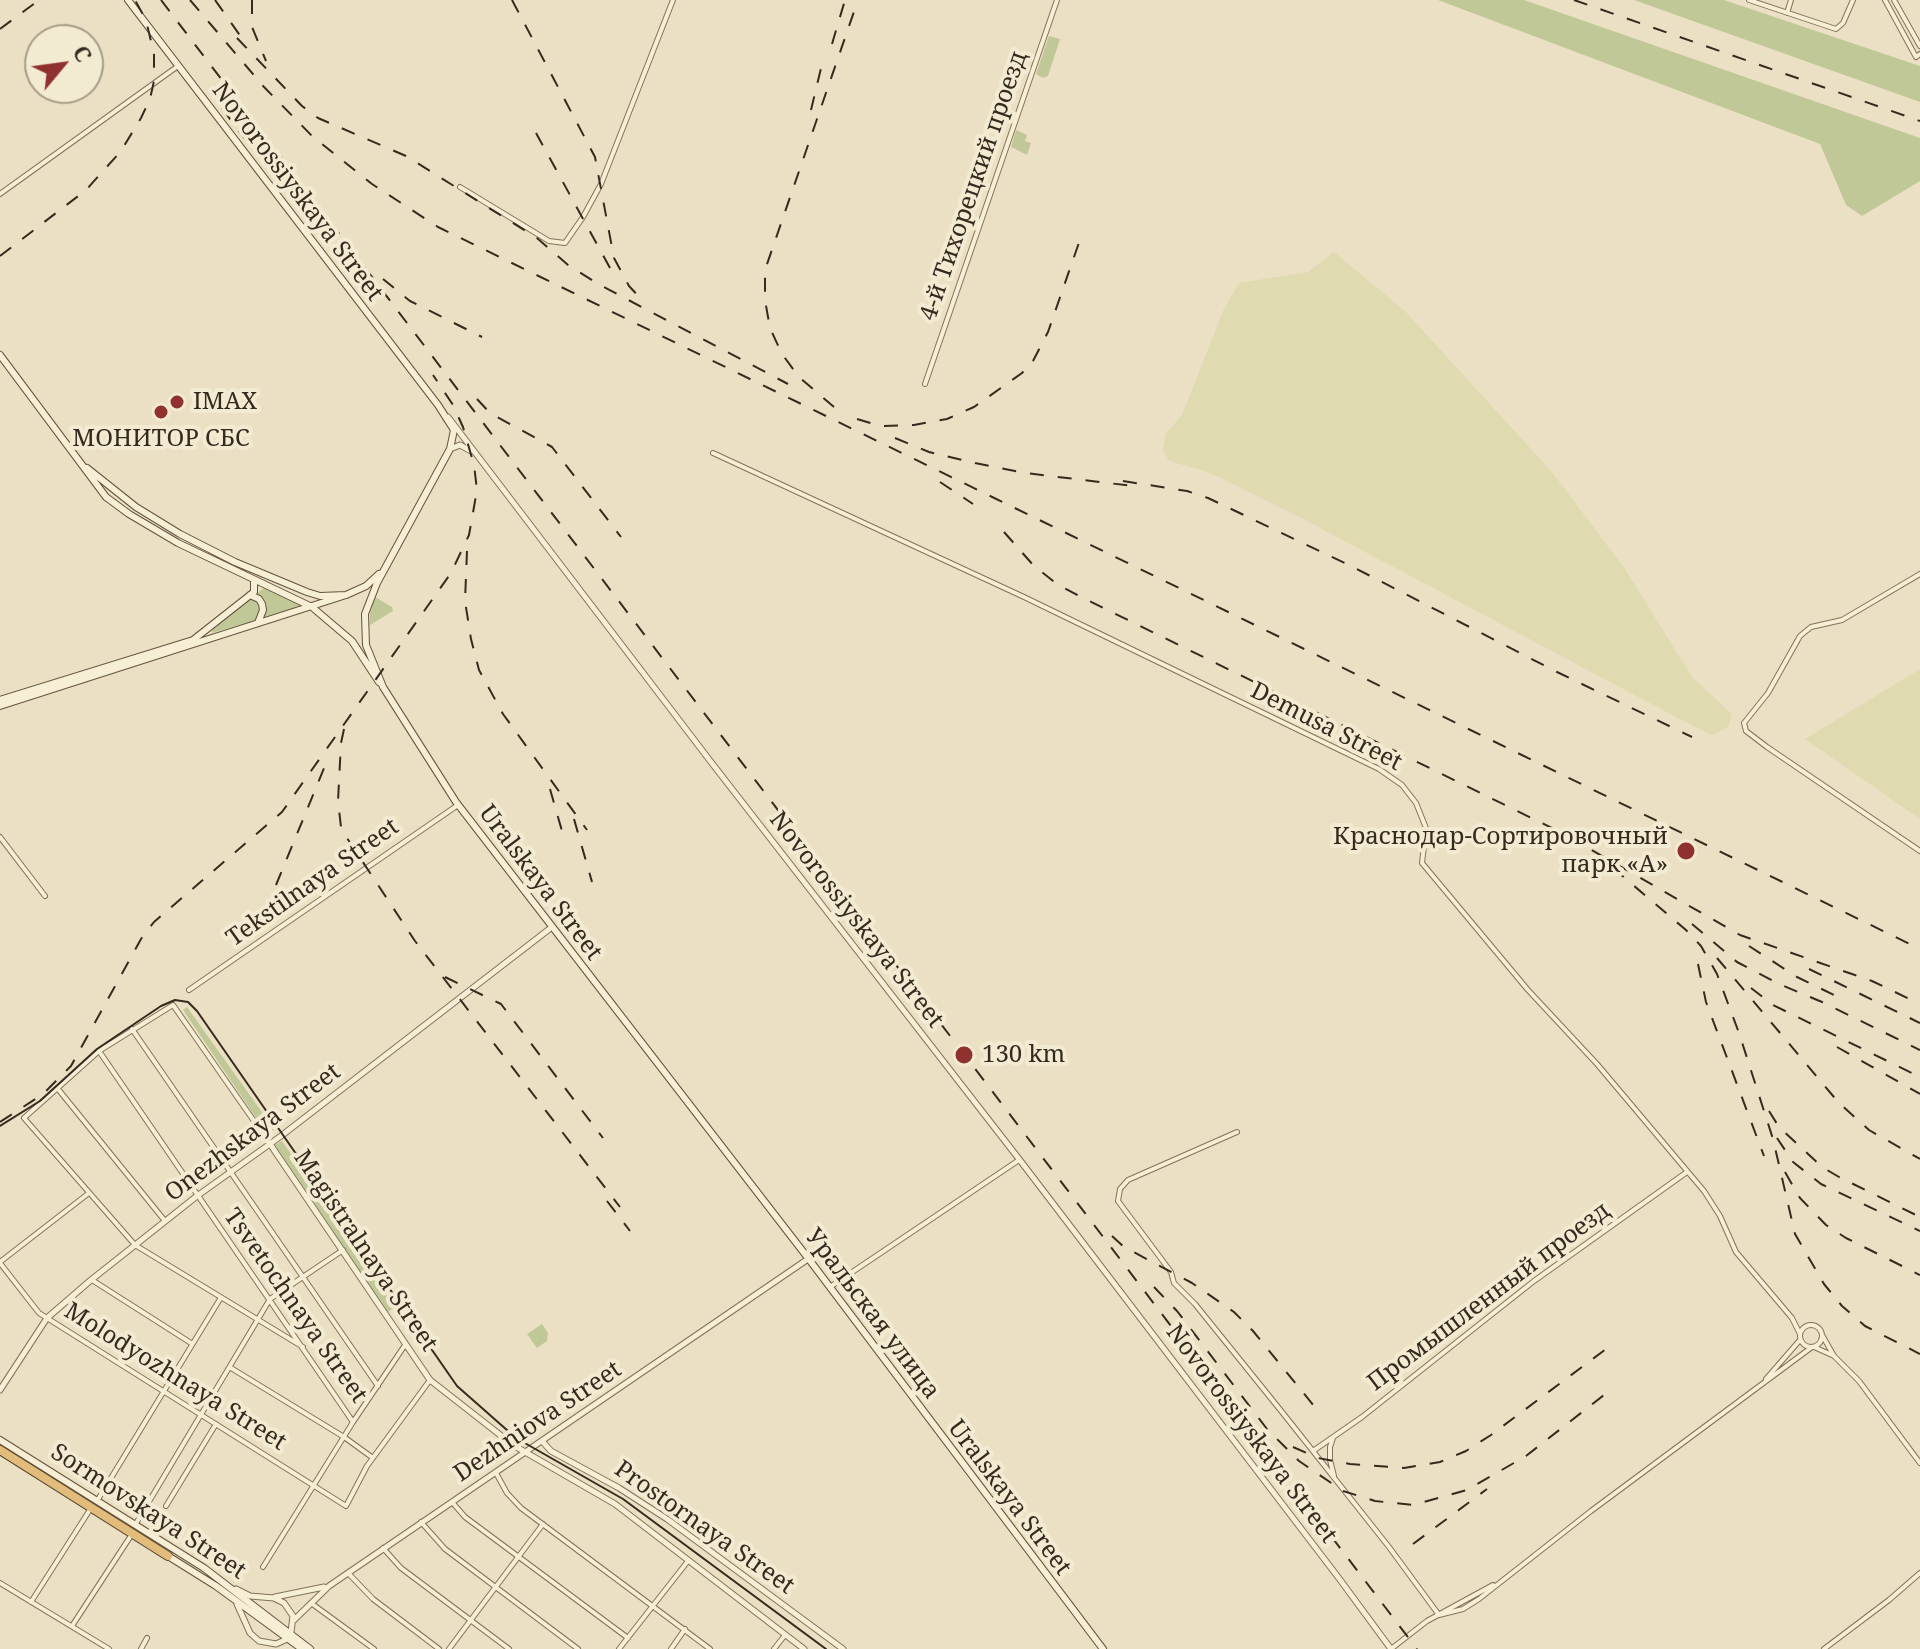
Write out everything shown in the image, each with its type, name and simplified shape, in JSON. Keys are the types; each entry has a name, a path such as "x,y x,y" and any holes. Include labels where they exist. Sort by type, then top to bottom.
{"highway":[{"name":"Sormovskaya Street","path":"0,1450 94,1504 132,1534 168,1556"}],"main road":[{"name":"Novorossiyskaya Street","path":"128,0 438,405 454,430 450,449"},
{"path":"0,355 106,497 210,559 312,607 352,641 402,718"},
{"path":"402,718 383,687 366,645 363,633 365,614 386,565 450,449"},
{"path":"78,461 120,495 200,545 307,592 320,596 346,595"},
{"path":"120,495 125,511"},
{"path":"200,545 210,559"},
{"path":"0,700 312,607 366,586 386,565"},
{"path":"0,706 189,644 250,595 256,588 253,579"},
{"path":"250,595 259,599 263,610 258,624"},
{"path":"352,641 361,638 363,633"},
{"name":"Uralskaya Street","path":"402,718 458,804 1102,1649"},
{"name":"Sormovskaya Street","path":"0,1440 94,1504 135,1525 251,1608"},
{"name":"Sormovskaya Street","path":"168,1556 221,1581 302,1649"},
{"name":"Sormovskaya Street","path":"288,1636 310,1649"}],"street":[{"path":"460,187 542,238 565,243 601,184 673,0"},
{"name":"4-й Тихорецкий проезд","path":"925,384 1057,0"},
{"path":"1749,0 1836,29 1841,27 1853,0"},
{"path":"1787,13 1791,0"},
{"path":"1885,0 1918,56"},
{"path":"1894,0 1920,46"},
{"path":"0,194 178,66"},
{"name":"Novorossiyskaya Street","path":"438,405 1019,1159 1391,1649 1439,1615 1463,1609 1759,1386"},
{"path":"450,449 466,446 484,463"},
{"name":"Demusa Street","path":"713,453 1024,597 1379,769 1402,785 1416,803 1426,828 1422,863 1687,1172 1720,1216 1736,1252 1792,1318"},
{"path":"1920,574 1842,620 1811,627 1800,636 1768,693 1744,723 1746,731 1767,747 1920,851"},
{"name":"Tekstilnaya Street","path":"189,990 458,804"},
{"path":"0,837 45,896"},
{"name":"Onezhskaya Street","path":"0,1390 47,1318 91,1280 197,1196 270,1144 552,928"},
{"name":"Magistralnaya Street","path":"132,1029 173,1005 430,1380 526,1452"},
{"path":"303,1347 135,1245 24,1118 99,1051 132,1029 378,1386"},
{"name":"Tsvetochnaya Street","path":"99,1051 353,1422"},
{"path":"58,1089 166,1221"},
{"path":"1237,1132 1128,1180 1120,1189 1118,1201 1171,1272 1174,1283 1195,1304 1313,1451 1439,1615"},
{"path":"829,1288 1019,1159"},
{"name":"Промышленный проезд","path":"1313,1451 1534,1281 1687,1172"},
{"path":"0,1262 89,1193"},
{"path":"135,1525 270,1299 343,1250"},
{"name":"Dezhniova Street","path":"294,1620 329,1586 383,1548 808,1260"},
{"name":"Molodyozhnaya Street","path":"0,1262 39,1313 346,1506 373,1458"},
{"path":"91,1280 191,1343"},
{"path":"31,1602 220,1299"},
{"path":"1792,1318 1818,1328 1834,1356 1859,1381 1920,1463"},
{"path":"1792,1318 1805,1346 1834,1356"},
{"path":"1759,1386 1800,1337 1803,1328 1810,1325"},
{"path":"1759,1386 1820,1342 1822,1335"},
{"path":"263,1567 405,1345"},
{"path":"231,1368 373,1458 430,1380"},
{"path":"166,1506 216,1424"},
{"path":"1334,1436 1330,1460 1336,1481"},
{"name":"Prostornaya Street","path":"542,1441 551,1451 619,1488 667,1519 843,1649"},
{"name":"Prostornaya Street","path":"526,1452 615,1504 804,1649"},
{"path":"496,1473 513,1500 710,1649"},
{"path":"452,1502 465,1517 628,1638"},
{"path":"421,1522 445,1549 578,1649"},
{"path":"449,1649 543,1524"},
{"path":"72,1626 132,1534"},
{"path":"383,1548 401,1568 509,1649"},
{"path":"619,1649 688,1561"},
{"path":"348,1573 373,1599 439,1649"},
{"path":"1824,1649 1920,1573"},
{"path":"221,1581 243,1594 278,1599 286,1604 294,1620 288,1636 276,1644 266,1644 253,1637 234,1598"},
{"path":"0,1583 109,1649"},
{"path":"247,1622 251,1608 267,1598 329,1586"},
{"path":"311,1603 374,1649"},
{"path":"671,1649 685,1629"},
{"path":"774,1649 785,1635"},
{"path":"141,1649 147,1638"},
{"path":"260,1649 266,1644"}],"shaded area":[{"path":"1334,252 1405,311 1552,472 1625,569 1692,677 1732,714 1728,727 1712,735 1693,726 1305,520 1208,472 1169,461 1163,450 1166,433 1182,415 1223,311 1239,283 1308,272"},
{"path":"1920,669 1920,819 1805,739"}],"green space":[{"path":"1438,0 1524,0 1920,138 1920,181 1862,216 1846,205 1820,144"},
{"path":"1634,0 1724,0 1920,66 1920,102"},
{"path":"1049,36 1060,39 1048,76 1043,78 1036,74"},
{"path":"1016,130 1027,135 1025,141 1031,143 1027,155 1011,147"},
{"path":"264,588 304,605 264,617 266,607 256,594"},
{"path":"251,597 261,609 256,620 212,633 212,630"},
{"path":"375,597 392,607 393,611 370,625 370,614"},
{"path":"187,1007 274,1129 267,1134 183,1010"},
{"path":"282,1141 395,1307 388,1312 275,1145"},
{"path":"542,1324 548,1333 547,1341 537,1348 527,1334"}],"tram line":[{"path":"0,1126 40,1101 97,1049 161,1006 175,1000 188,1002 457,1386 516,1438 623,1499 826,1649"}],"railway":[{"path":"0,29 39,0"},
{"path":"0,256 86,190 121,151 141,118 154,81 154,54 146,20 135,0"},
{"path":"161,0 1417,1649"},
{"path":"190,0 264,87 312,136 372,184 438,227 1920,949"},
{"path":"215,0 246,44"},
{"path":"252,0 252,27 266,61"},
{"path":"512,0 595,157 614,258 629,286 645,303"},
{"path":"832,44 845,0"},
{"path":"834,407 799,377 782,354 770,328 765,300 765,270 858,0"},
{"path":"1574,0 1920,121"},
{"path":"237,38 302,106 318,118 406,156 537,238 568,265 598,284 788,384"},
{"path":"811,110 822,64"},
{"path":"222,108 310,212"},
{"path":"536,133 610,268"},
{"path":"857,419 881,426 914,425 947,419 974,407 1022,373 1033,361 1048,332 1083,231"},
{"path":"383,279 410,301 482,337"},
{"path":"0,1122 43,1094 71,1066 141,939 154,922 282,812 451,573 469,535 477,490 474,465 463,427 433,375"},
{"path":"477,399 490,413 552,447 621,537"},
{"path":"895,438 929,452 975,463 1025,473 1133,486"},
{"path":"1123,481 1187,491 1208,498 1692,737"},
{"path":"940,482 973,504"},
{"path":"1004,532 1034,566 1079,596 1562,833 1740,935 1872,981 1920,1004"},
{"path":"467,551 465,601 479,670 503,714 587,830"},
{"path":"344,729 338,801 345,835 415,941 620,1207"},
{"path":"276,885 327,761"},
{"path":"550,789 564,838"},
{"path":"574,819 592,882"},
{"path":"1613,868 1686,930 1701,946 1717,974 1773,1139 1795,1234 1824,1284 1842,1306 1865,1326 1920,1354"},
{"path":"1692,924 1737,962 1920,1050"},
{"path":"1749,946 1797,977 1836,996"},
{"path":"1717,958 1839,1103 1869,1130 1920,1159"},
{"path":"1698,964 1706,1002 1764,1156"},
{"path":"1809,969 1920,1023"},
{"path":"445,977 501,1004 603,1138"},
{"path":"1751,988 1773,1005 1920,1077"},
{"path":"1837,1047 1920,1094"},
{"path":"1769,1111 1779,1127 1822,1167 1920,1217"},
{"path":"1777,1138 1793,1162 1821,1184 1920,1231"},
{"path":"1785,1172 1800,1198 1826,1225 1920,1275"},
{"path":"607,1201 630,1231"},
{"path":"1112,1236 1124,1247 1192,1283 1234,1312 1314,1406"},
{"path":"1154,1287 1177,1311 1267,1429 1299,1461 1343,1491 1375,1501 1413,1505 1467,1490 1526,1456 1604,1395"},
{"path":"1293,1447 1318,1458 1350,1464 1404,1468 1440,1462 1466,1451 1491,1435 1610,1346"},
{"path":"1413,1544 1487,1489"}],"place":[{"name":"IMAX","path":"177,402"},
{"name":"МОНИТОР СБС","path":"161,412"},
{"name":"Краснодар-Сортировочный парк «А»","path":"1686,851"},
{"name":"130 km","path":"964,1055"}]}
